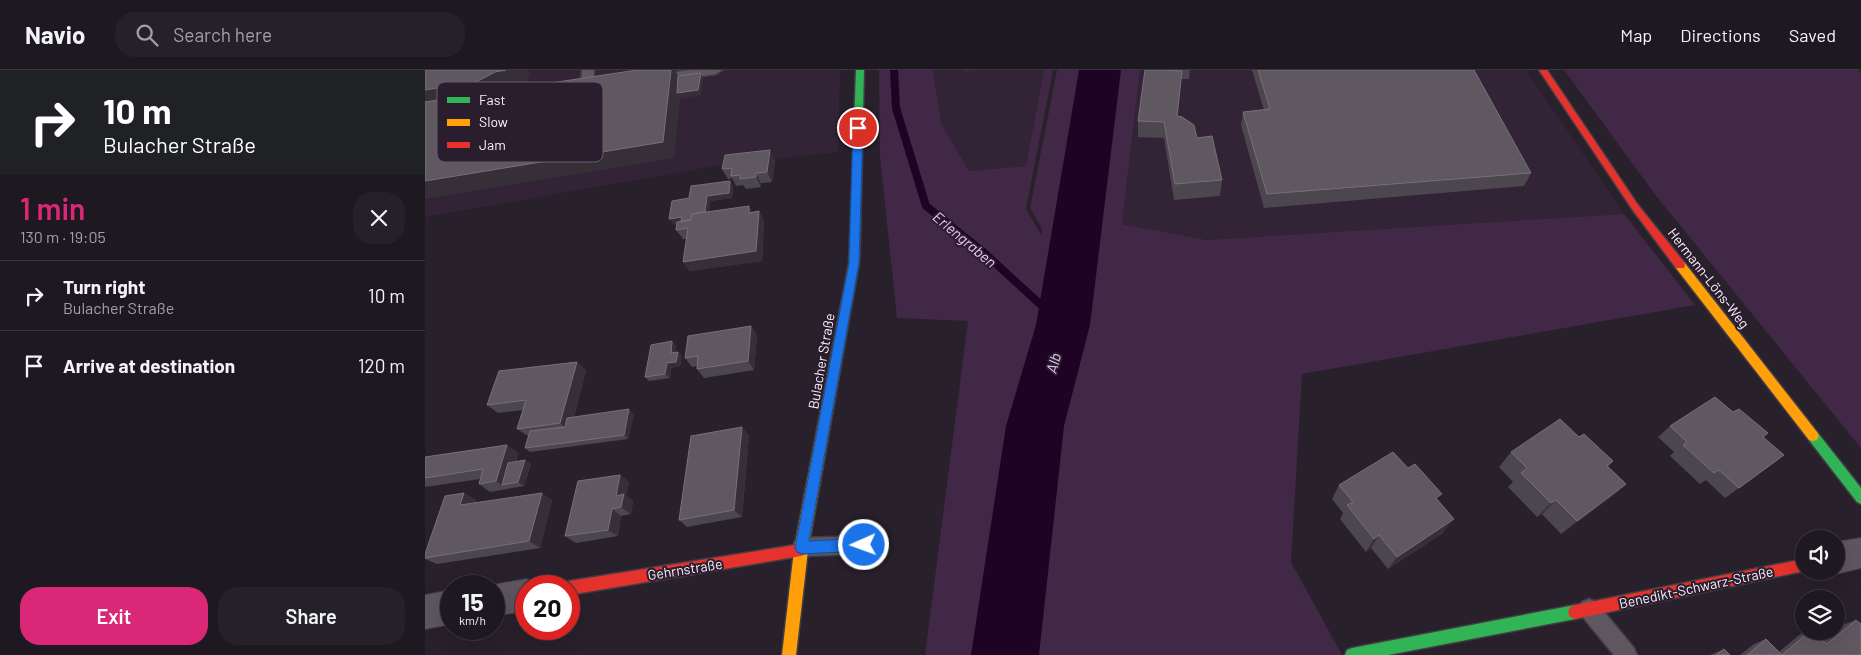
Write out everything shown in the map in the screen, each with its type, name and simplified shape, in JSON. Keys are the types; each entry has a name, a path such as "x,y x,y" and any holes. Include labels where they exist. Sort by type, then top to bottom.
{"street":[{"name":"Bulacher Straße","path":"789,655 801,549 854,263 860,70"},
{"name":"Hermann-Löns-Weg","path":"1543,70 1635,207 1861,498"},
{"name":"Gehrnstraße","path":"580,586 801,549"},
{"path":"1845,556 1861,553"},
{"name":"Benedikt-Schwarz-Straße","path":"1352,655 1426,648 1589,609 1795,567"},
{"path":"425,612 440,609"}],"lane":[{"path":"647,80 715,70"},
{"path":"603,86 607,86"},
{"path":"801,549 864,545"},
{"path":"1589,609 1627,655"}],"shaded area":[{"path":"425,70 840,70 838,152 727,164 425,217"},
{"path":"879,70 933,70 941,123 969,171 1026,166 1044,70 1053,70 1026,209 1042,236 1042,229 1030,208 1057,70 1140,70 1122,224 1207,240 1624,214 1695,305 1302,374 1291,562 1342,655 925,655 968,321 897,318 880,156"},
{"path":"933,70 1044,70 1026,166 969,171 941,123"},
{"path":"1140,70 1526,70 1624,214 1207,240 1122,224"},
{"path":"1564,70 1858,70 1861,74 1861,448 1657,197"}],"building":[{"path":"425,70 506,70 495,72 476,82 437,82 437,88 425,90"},
{"path":"637,70 671,70 663,142 603,152 603,82 558,82"},
{"path":"1145,70 1182,71 1177,116 1194,125 1197,138 1212,136 1222,180 1175,184 1164,122 1138,121"},
{"path":"1258,70 1474,70 1531,173 1267,194 1243,112 1270,109"},
{"path":"701,73 698,90 677,93 678,76"},
{"path":"437,100 437,162 541,162 425,181 425,102"},
{"path":"770,150 767,172 756,173 756,177 740,179 740,175 731,176 732,168 722,169 725,155"},
{"path":"730,181 729,193 707,196 705,212 692,214 691,220 681,221 682,217 669,219 672,201 689,198 691,186"},
{"path":"749,206 749,213 759,211 756,251 683,262 688,228 676,230 677,222 691,220 692,214"},
{"path":"751,326 748,361 697,369 698,356 685,358 688,336"},
{"path":"672,341 671,353 678,352 676,362 667,363 665,374 645,377 651,345"},
{"path":"577,362 560,423 517,429 526,400 487,405 499,371"},
{"path":"1715,397 1733,412 1739,409 1768,433 1763,437 1784,455 1739,488 1719,470 1714,473 1683,445 1687,442 1670,426"},
{"path":"629,409 624,435 525,448 530,431 565,427 567,418"},
{"path":"1560,419 1579,437 1584,434 1613,461 1607,466 1626,484 1577,521 1556,500 1551,503 1521,473 1527,468 1511,452"},
{"path":"742,427 734,510 679,520 691,436"},
{"path":"507,445 496,481 479,484 483,469 425,478 425,457"},
{"path":"1393,452 1408,468 1415,464 1442,494 1436,498 1454,519 1397,557 1379,535 1374,539 1347,505 1353,502 1339,485"},
{"path":"525,460 518,482 502,485 508,463"},
{"path":"620,475 616,496 624,494 621,507 612,509 608,530 565,536 578,481"},
{"path":"464,493 460,505 542,493 529,541 425,558 445,496"},
{"path":"1856,620 1861,624 1861,655 1782,655 1800,640 1823,640 1827,644 1832,640 1845,640 1845,629"},
{"path":"1766,639 1782,655 1747,655"},
{"path":"1724,649 1730,655 1716,655"}],"waterway":[{"name":"Erlengraben","path":"894,70 896,108 926,206 982,251 1063,325"},
{"name":"Alb","path":"1005,655 1035,426 1063,325 1100,70"}],"traffic: fast":[{"path":"855,239 860,70"},
{"path":"1813,436 1861,498"},
{"path":"1352,655 1575,612"}],"traffic: slow":[{"path":"789,655 801,550 854,263 855,239"},
{"path":"1680,265 1813,436"}],"traffic: jam":[{"path":"1543,70 1635,207 1680,265"},
{"path":"580,586 801,550"},
{"path":"1575,612 1795,567"}],"route":[{"path":"858,128 854,263 802,548 864,545"}]}
